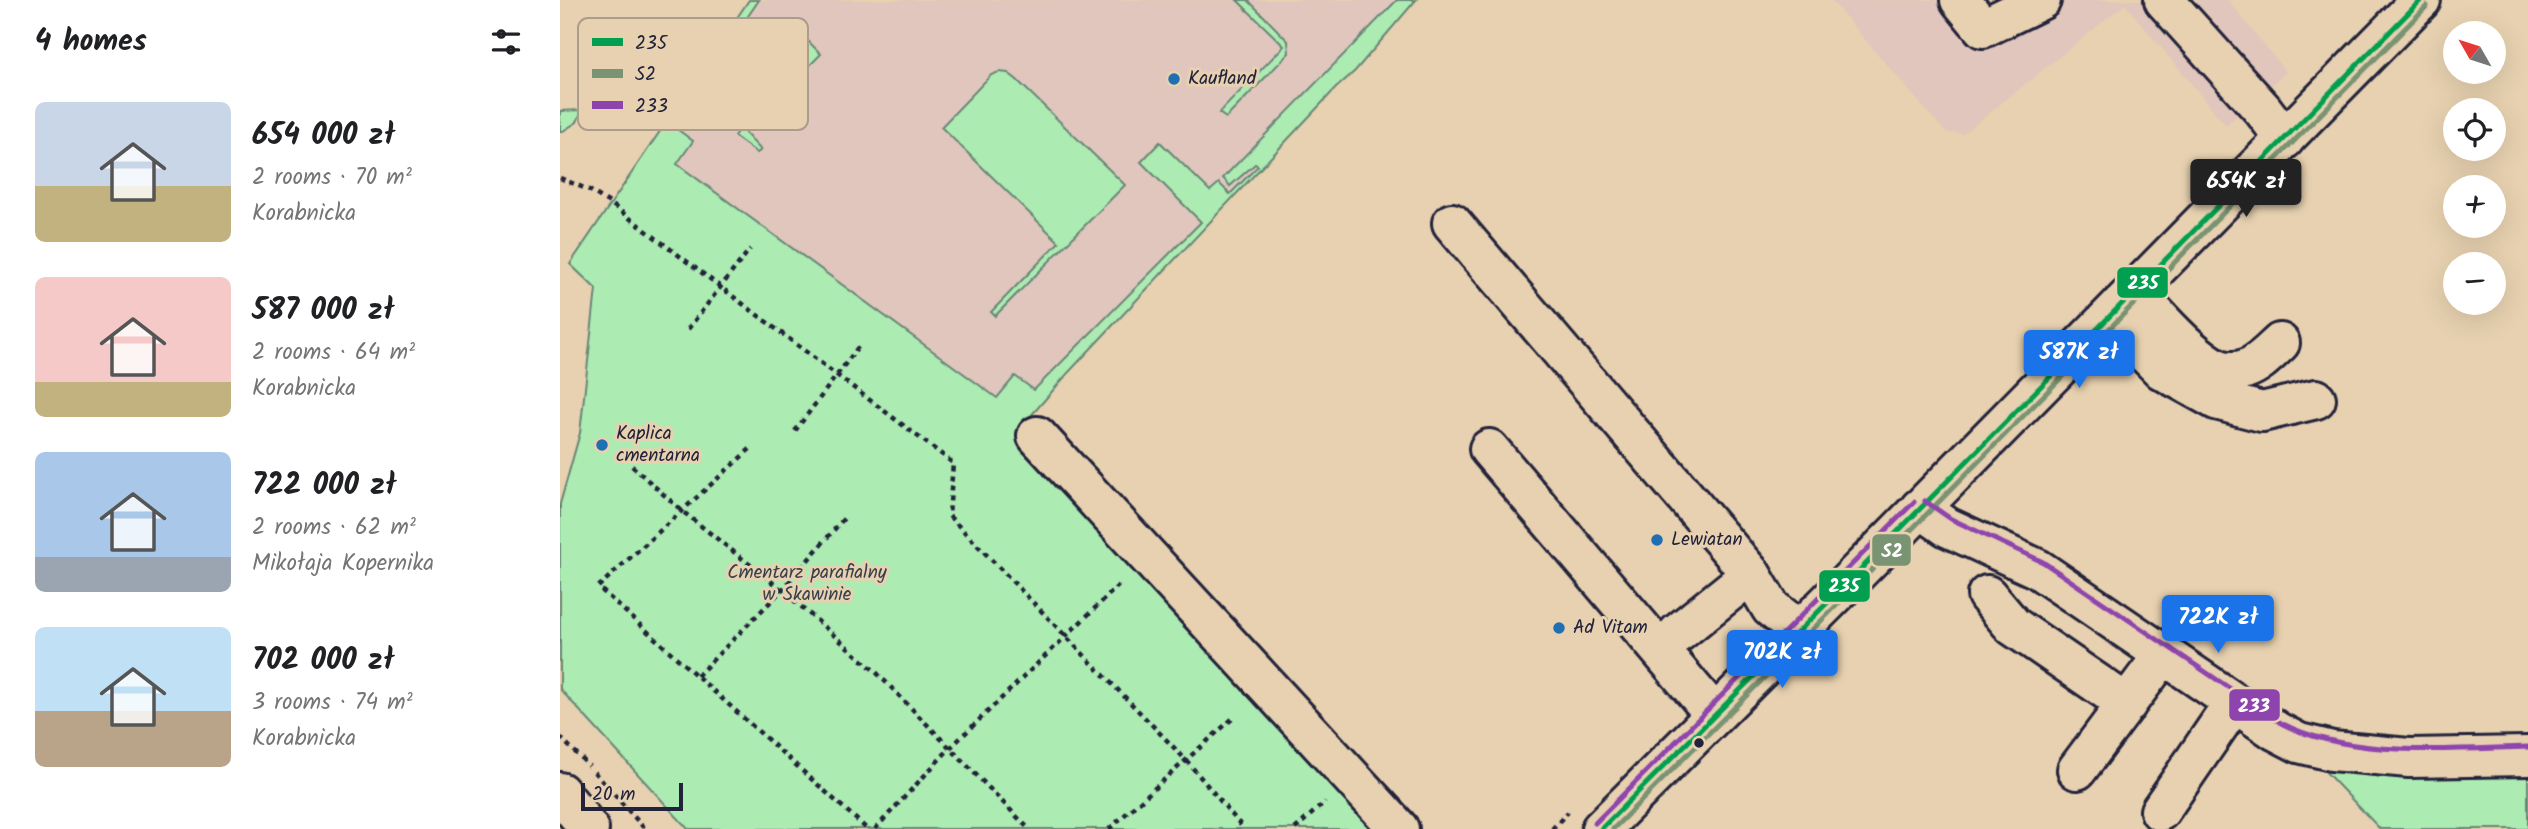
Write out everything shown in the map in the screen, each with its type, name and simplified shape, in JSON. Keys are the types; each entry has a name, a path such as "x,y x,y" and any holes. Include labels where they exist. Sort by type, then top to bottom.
{"street":[{"path":"1960,0 1983,28 2041,0"},
{"path":"2164,0 2263,110 2285,139"},
{"path":"1601,829 2421,0"},
{"path":"1452,223 1751,574 1771,608 1799,630"},
{"path":"2124,301 2148,306 2202,358 2223,370 2244,370 2280,343"},
{"path":"2124,301 2123,331 2162,370 2216,400 2262,412 2316,399"},
{"path":"1037,436 1399,829"},
{"path":"1489,449 1715,715"},
{"path":"1920,508 1947,527 2038,569 2299,743 2332,751 2409,758 2528,756"},
{"path":"1678,633 1751,574"},
{"path":"1987,595 2013,626 2127,704"},
{"path":"2077,769 2155,666 2159,651"},
{"path":"2160,811 2225,716 2237,704"},
{"path":"560,792 589,829"}],"path":[{"path":"560,177 611,204 953,463 949,516 1186,760 1244,829"},
{"path":"688,329 750,249"},
{"path":"794,432 858,347"},
{"path":"750,449 598,587 867,829"},
{"path":"632,466 682,511 782,590 876,672 1029,829"},
{"path":"697,676 782,590 846,516"},
{"path":"875,829 950,748 1123,581"},
{"path":"1109,829 1232,719"},
{"path":"560,737 645,829"},
{"path":"1295,829 1331,796"}],"shaded area":[{"name":"Kaufland","path":"749,0 1416,0 1355,71 1068,373 1016,433 643,157 661,130 808,130 808,18 737,18"},
{"path":"1831,0 2228,0 2286,72 2226,125 2125,4 1963,134 1945,132"}],"green space":[{"name":"Cmentarz parafialny w Skawinie","path":"749,0 759,0 747,18 737,18"},
{"path":"1237,0 1248,0 1288,41 1289,53 1226,118 1219,113 1284,46"},
{"name":"Cmentarz parafialny w Skawinie","path":"1397,0 1416,0 1355,71 1068,373 1016,433 1383,829 688,829 560,689 560,504 580,433 596,289 570,264 661,130 678,130 693,141 677,164 997,398 1015,376 1034,390 1201,222 1141,162 1160,142 1210,191 1219,183 1230,194 1258,166 1255,164 1230,186 1223,178"},
{"path":"808,41 821,54 808,67"},
{"path":"1008,73 1016,79 1125,185 995,316 991,312 1059,242 941,127 991,75"},
{"path":"578,110 577,122 560,131 560,111"},
{"path":"738,130 746,130 744,132 761,150 757,153 734,136"},
{"path":"2321,767 2528,775 2528,829 2380,829"}],"transit line":[{"name":"235","path":"1601,829 2421,0"},
{"name":"S2","path":"1613,829 2427,6"},
{"name":"233","path":"1925,501 1951,519 2043,562 2281,723 2308,734 2369,747 2434,750 2528,747"},
{"name":"233","path":"1595,823 1914,502"}],"place":[{"name":"Kaufland","path":"1174,79"},
{"name":"Kaplica cmentarna","path":"602,445"},
{"name":"Lewiatan","path":"1657,540"},
{"name":"Ad Vitam","path":"1559,628"}]}
